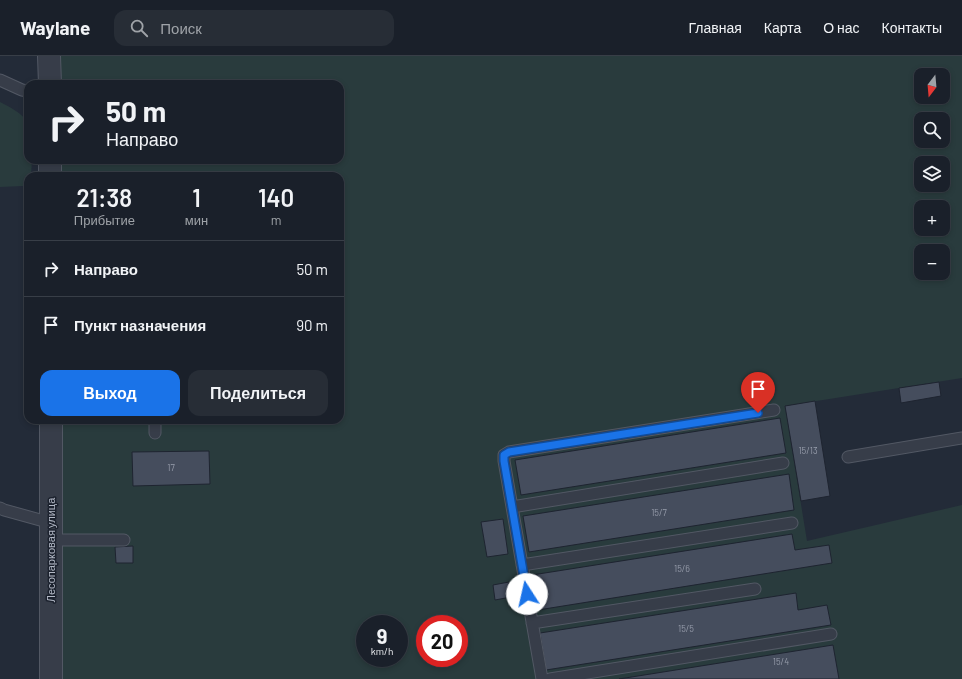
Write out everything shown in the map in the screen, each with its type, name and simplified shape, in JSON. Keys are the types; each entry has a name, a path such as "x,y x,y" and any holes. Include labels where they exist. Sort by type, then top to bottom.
{"street":[{"path":"50,56 50,80"},
{"name":"Лесопарковая улица","path":"51,424 51,679"}],"lane":[{"path":"0,80 24,90"},
{"path":"542,679 504,455 509,452 774,410"},
{"path":"155,424 155,433"},
{"path":"848,457 962,438"},
{"path":"512,507 784,463"},
{"path":"0,508 51,531 124,540"},
{"path":"522,566 792,524"},
{"path":"532,622 755,589"},
{"path":"550,679 831,634"}],"shaded area":[{"path":"57,56 962,56 962,378 785,406 807,541 962,505 962,679 62,679 60,424 344,424 344,172 58,172 58,164 344,164 344,80 57,80"},
{"path":"0,102 12,108 24,118 24,164 32,164 31,172 24,172 23,186 0,187"}],"building":[{"path":"939,382 941,396 901,403 899,388"},
{"path":"815,401 830,496 801,501 785,406"},
{"path":"780,418 786,453 521,495 515,460"},
{"path":"209,451 210,484 133,486 132,452"},
{"path":"789,474 794,510 529,552 523,516"},
{"path":"503,519 508,554 487,557 481,522"},
{"path":"792,534 795,550 829,545 832,563 538,610 532,575"},
{"path":"133,546 133,563 116,563 115,547"},
{"path":"509,582 511,597 495,600 493,585"},
{"path":"796,593 798,610 827,605 831,625 546,670 540,633"},
{"path":"833,645 839,679 619,679"}],"route":[{"path":"527,594 504,455 509,452 758,413"}]}
